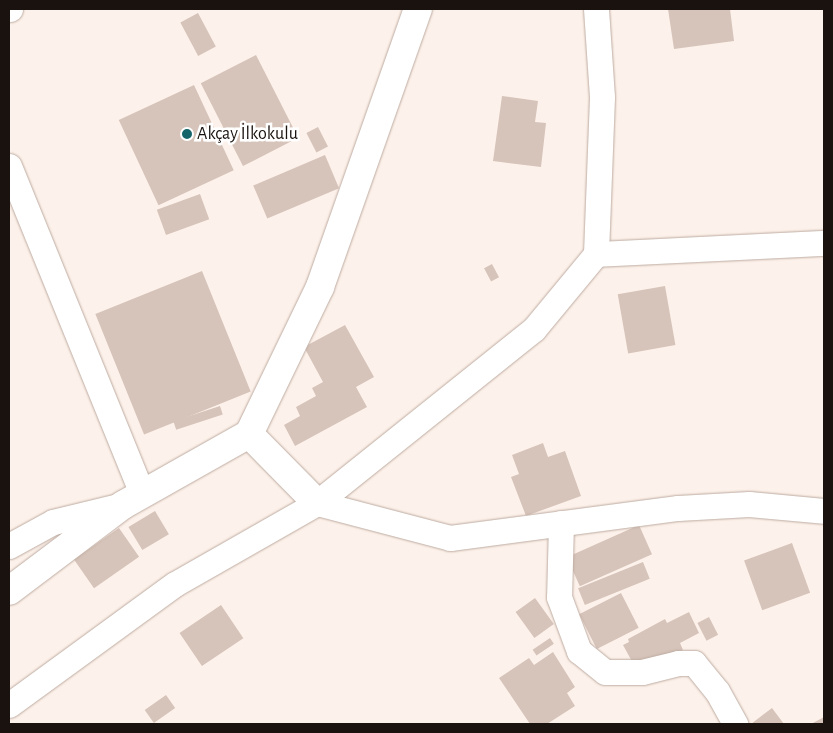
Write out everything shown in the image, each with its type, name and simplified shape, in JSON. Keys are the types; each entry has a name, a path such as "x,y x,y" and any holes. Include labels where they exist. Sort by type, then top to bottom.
{"street":[{"path":"9,591 132,500 249,434 320,287 418,9"},
{"path":"9,705 175,584 317,503 534,329 596,254 602,97 596,9"},
{"path":"9,166 132,500"},
{"path":"596,254 824,243"},
{"path":"249,434 317,503 450,538 678,508 740,504 824,511"},
{"path":"9,546 53,522 132,500"},
{"path":"562,523 559,598 579,651 604,672 642,672 678,663 694,663 717,691 735,724"}],"building":[{"path":"668,9 730,9 734,41 674,49"},
{"path":"198,13 216,47 198,56 180,22"},
{"path":"256,55 298,138 243,166 201,83"},
{"path":"194,85 234,170 159,205 119,120"},
{"path":"502,96 538,101 535,122 546,123 541,167 493,161"},
{"path":"318,127 328,147 316,153 306,133"},
{"path":"325,155 339,188 267,219 253,185"},
{"path":"200,194 209,219 166,235 157,210"},
{"path":"492,264 499,277 491,281 484,268"},
{"path":"202,271 251,392 144,435 95,314"},
{"path":"665,286 675,345 628,353 618,294"},
{"path":"345,325 374,377 356,387 367,407 295,446 284,425 300,416 296,407 316,396 312,388 323,382 304,347"},
{"path":"220,406 223,415 176,430 173,421"},
{"path":"543,443 548,457 565,451 581,496 526,516 511,477 519,474 512,455"},
{"path":"155,511 169,534 142,550 128,527"},
{"path":"639,525 652,554 580,586 567,557"},
{"path":"119,528 139,557 94,588 74,560"},
{"path":"792,543 810,593 762,610 744,560"},
{"path":"643,562 650,579 585,605 578,588"},
{"path":"621,593 639,628 597,649 579,614"},
{"path":"535,598 554,624 534,638 516,612"},
{"path":"221,605 243,638 202,666 180,633"},
{"path":"689,612 699,633 680,643 683,650 651,666 635,667 623,645 629,642 628,639 665,619 667,623"},
{"path":"709,617 718,635 706,641 697,623"},
{"path":"550,638 554,644 537,656 533,650"},
{"path":"553,652 575,687 567,693 575,706 547,724 530,724 499,678 529,658 534,665"},
{"path":"166,695 175,708 154,723 145,710"},
{"path":"772,708 784,724 751,724"},
{"path":"824,717 824,724 811,724"}],"place":[{"name":"Akçay İlkokulu","path":"187,134"}]}
